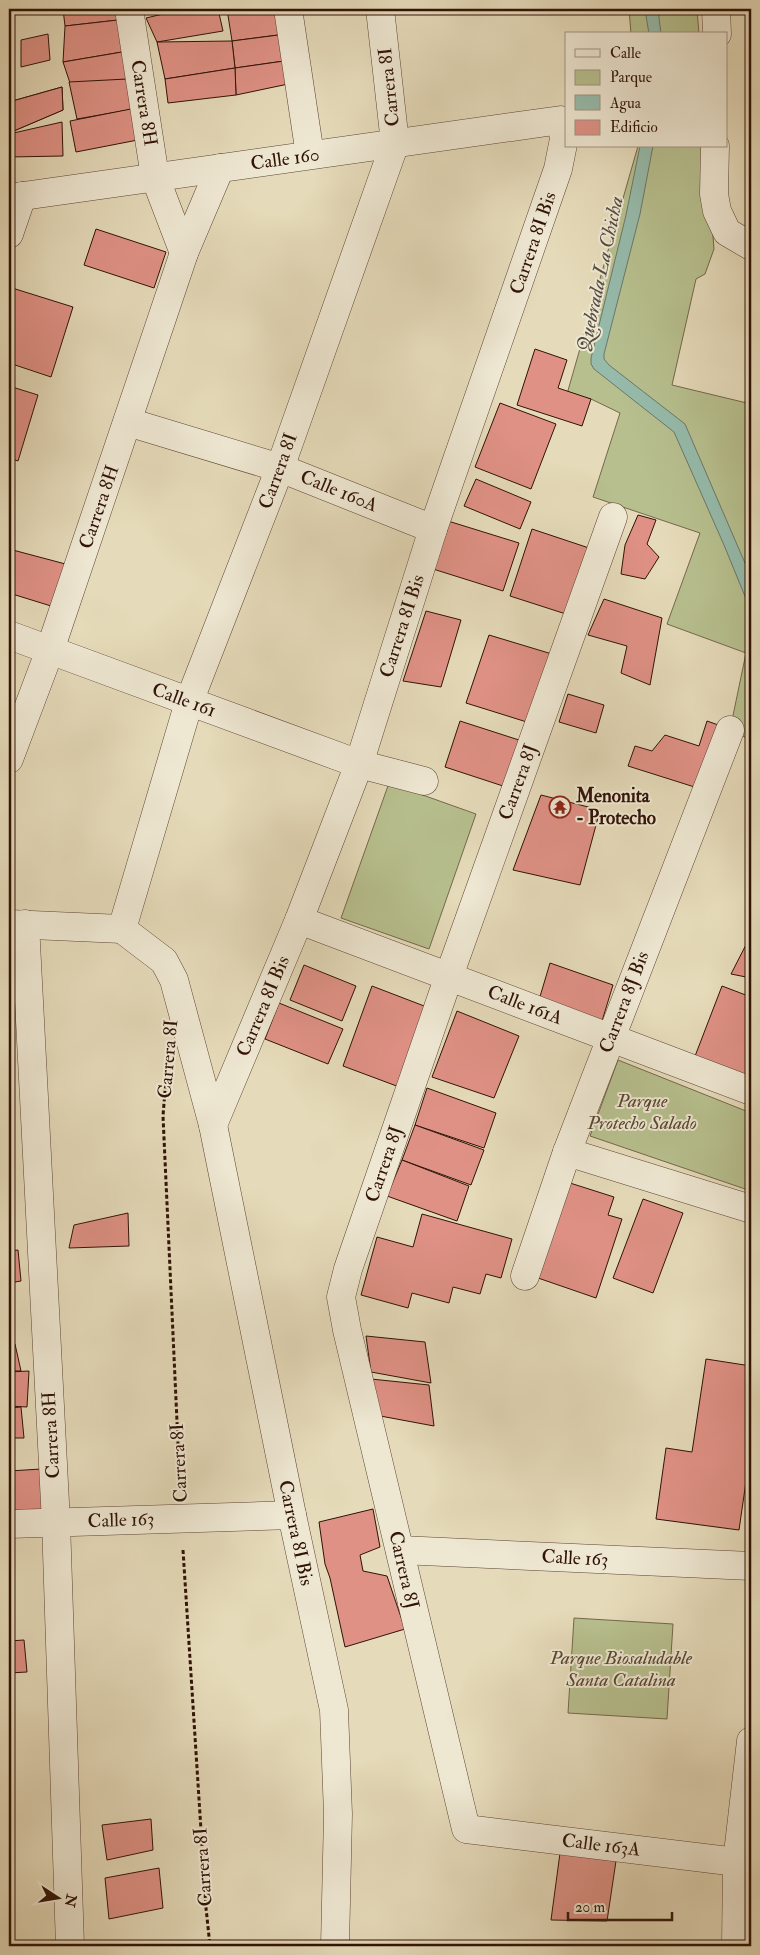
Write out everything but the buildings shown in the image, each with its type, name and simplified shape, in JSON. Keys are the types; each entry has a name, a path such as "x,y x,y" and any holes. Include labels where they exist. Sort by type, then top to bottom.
{"street":[{"name":"Carrera 8H","path":"129,9 155,177 184,253"},
{"path":"288,9 310,155"},
{"name":"Carrera 8I","path":"122,929 189,702 280,468 395,143 380,9"},
{"path":"716,9 717,32"},
{"name":"Calle 160","path":"15,197 561,120"},
{"name":"Carrera 8I Bis","path":"213,1125 299,920 359,764 433,529 558,169 564,139 561,120"},
{"path":"715,148 714,194 717,211 726,232 751,246"},
{"name":"Carrera 8H","path":"9,759 50,650 184,253 220,168"},
{"path":"9,234 15,197"},
{"name":"Calle 160A","path":"128,422 280,468 433,529"},
{"name":"Carrera 8J","path":"466,1829 341,1298 348,1269 449,976 613,517"},
{"name":"Calle 161","path":"9,635 359,764 424,782"},
{"name":"Carrera 8J Bis","path":"525,1276 567,1152 610,1037 730,730"},
{"name":"Calle 161A","path":"299,920 751,1091"},
{"name":"Carrera 8H","path":"17,924 56,1522 70,1946"},
{"path":"17,924 122,929"},
{"name":"Carrera 8I Bis","path":"122,929 164,961 174,980 213,1125 334,1710 338,1814 335,1946"},
{"path":"567,1152 751,1209"},
{"name":"Calle 163","path":"9,1524 292,1514"},
{"name":"Calle 163","path":"400,1550 751,1566"},
{"path":"736,1946 737,1862 751,1741"},
{"name":"Calle 163A","path":"466,1829 737,1862"}],"path":[{"name":"Carrera 8I","path":"166,1077 163,1116 182,1518 206,1908 210,1946"}],"green space":[{"path":"629,9 697,9 699,32 631,32"},
{"path":"637,148 706,148 714,249 705,274 696,279 672,385 751,404 751,740 730,730 746,653 667,624 700,533 593,497 620,413 591,399 567,394"},
{"path":"389,783 476,814 429,949 341,918"},
{"name":"Parque Protecho Salado","path":"618,1060 751,1113 751,1191 590,1136"},
{"name":"Parque Biosaludable Santa Catalina","path":"574,1618 673,1624 667,1719 568,1713"}],"water":[{"path":"645,9 658,9 661,32 649,32"},
{"path":"640,148 653,148 640,214 604,359 609,365 685,424 751,577 751,611 674,432 594,369 591,364"}],"place":[{"name":"Menonita - Protecho","path":"560,807"}],"water label":[{"name":"Quebrada La Chicha","path":"600,274"}]}
